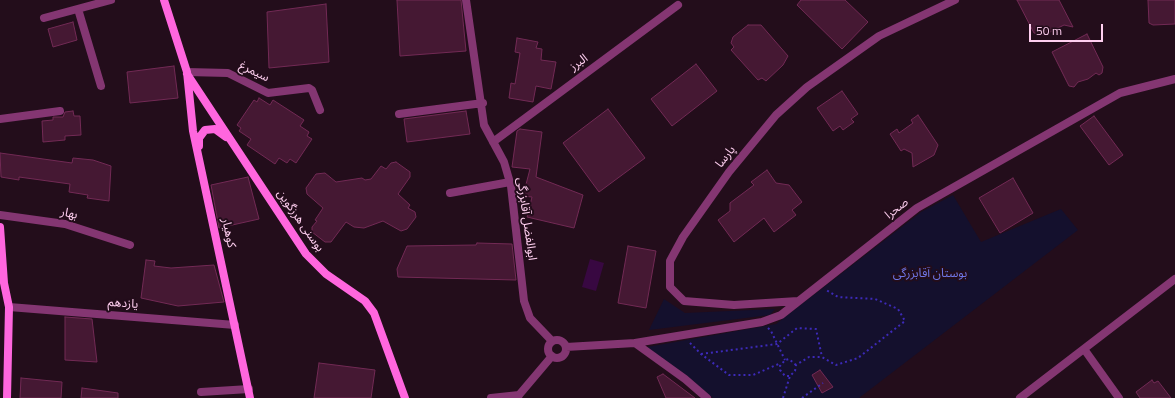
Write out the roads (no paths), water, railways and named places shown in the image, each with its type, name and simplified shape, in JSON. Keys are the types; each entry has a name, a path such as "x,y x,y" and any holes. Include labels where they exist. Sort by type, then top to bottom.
{"street":[{"path":"44,18 111,0"},
{"path":"164,0 186,72"},
{"name":"ابوالفضل آقابزرگی","path":"466,0 484,125 504,162 510,182 524,301 530,318 552,341"},
{"name":"پارسا","path":"799,301 734,305 684,301 670,287 670,261 683,237 729,172 776,115 807,87 879,36 955,0"},
{"name":"البرز","path":"493,142 678,5"},
{"path":"78,9 100,86"},
{"name":"سیمرغ","path":"186,72 228,73 268,93 309,88 312,90 320,110"},
{"name":"بوسنی هرزگوین","path":"186,72 306,254 326,274 364,301 374,313 406,398"},
{"name":"کوهیار","path":"186,72 193,131 250,398"},
{"name":"صحرا","path":"635,344 762,322 781,315 917,208 1120,93 1175,79"},
{"path":"399,114 482,103"},
{"path":"0,119 60,111"},
{"path":"198,154 199,138 205,130 215,128 232,141"},
{"path":"450,193 510,182"},
{"name":"بهار","path":"0,215 65,224 130,245"},
{"path":"0,227 2,283 9,307 4,365 7,398"},
{"path":"1020,398 1175,279"},
{"name":"یازدهم","path":"9,307 235,325"},
{"path":"552,356 548,347 552,341 562,341 566,347"},
{"path":"566,347 635,344 686,379 707,398"},
{"path":"552,356 562,356 566,350 566,347"},
{"path":"1084,349 1119,398"},
{"path":"491,398 519,397 552,356"},
{"path":"202,392 249,389"}],"park label":[{"name":"بوستان آقابزرگی","path":"930,274"}]}
